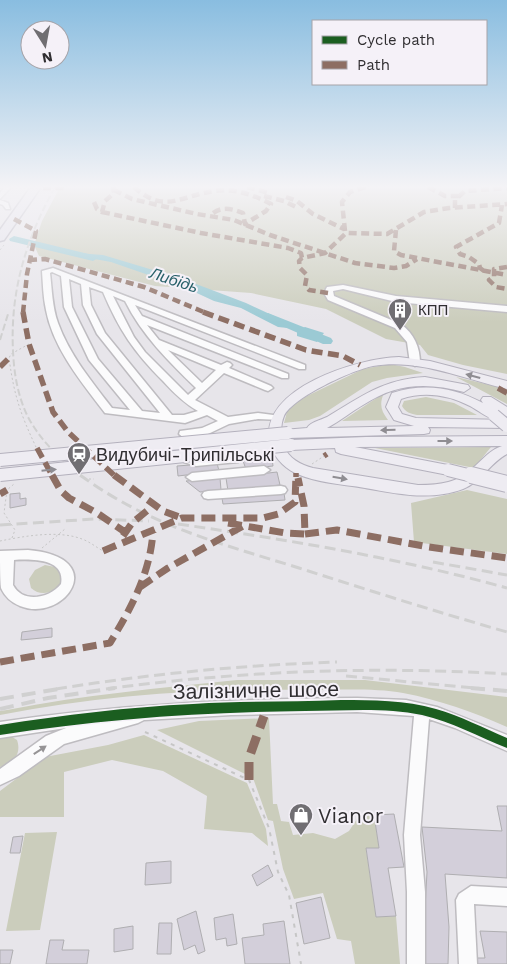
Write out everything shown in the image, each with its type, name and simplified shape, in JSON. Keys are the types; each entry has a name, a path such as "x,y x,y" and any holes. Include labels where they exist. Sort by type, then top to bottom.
{"main road":[{"path":"507,385 415,363 384,360 360,365 288,402 277,418 275,431 280,455 293,466 308,473 426,491 460,485 481,471 495,454 507,449"},
{"path":"415,363 435,377 464,388 501,414 507,426"},
{"path":"0,475 292,437 330,421 362,399 384,388 404,382 435,377"},
{"path":"501,414 457,396 424,390 396,396 392,407 398,417 416,422 507,426"},
{"path":"0,460 292,437 507,426"},
{"path":"292,437 308,444 376,454 507,484"},
{"path":"308,444 507,442"}],"street":[{"path":"208,411 185,419 109,411 76,365 60,336 50,311 46,271 53,270 302,367"},
{"path":"65,275 68,307 82,338 94,360 138,414"},
{"path":"85,282 87,305 101,334 169,418"},
{"path":"415,363 413,344 406,332 398,326 331,298 328,294 330,289 343,287 396,299 507,309"},
{"path":"106,290 117,316 130,338 142,354 188,402 227,420 244,424 258,416 277,418"},
{"path":"128,299 152,340 202,388"},
{"path":"138,318 285,376"},
{"path":"152,340 268,388"},
{"path":"188,402 248,346"},
{"path":"184,434 204,431 227,420"},
{"path":"188,459 196,462 219,460 238,458 244,454"},
{"path":"219,460 225,494"},
{"path":"192,477 264,470"},
{"path":"208,495 281,490"},
{"path":"4,555 34,555 62,562 67,568 69,577 67,586 62,594 52,600 36,603 14,598 8,587 4,555"},
{"name":"Залізничне шосе","path":"0,730 98,715 162,710 228,706 373,705 422,711 445,717 507,743"},
{"path":"0,777 14,770 57,739 84,729 162,710"},
{"path":"416,964 416,892 412,835 422,711"},
{"path":"468,964 465,900 471,895 507,897"}],"path":[{"path":"29,344 9,355 10,375 21,416 37,449"},
{"path":"311,464 324,456"},
{"path":"89,479 94,479"},
{"path":"12,538 15,530 4,513 7,490 18,480"},
{"path":"34,555 65,529"},
{"path":"0,541 12,538 57,535 81,538 103,551"},
{"path":"145,732 250,780 269,828 278,872 289,895 301,964"}],"green space":[{"path":"38,232 507,232 507,374 463,365 428,355 420,345 386,339 326,309 251,293 155,286 39,256 34,245"},
{"path":"390,364 423,373 372,382 320,416 309,420 284,423 287,412 307,396 363,369"},
{"path":"456,377 507,389 507,404"},
{"path":"384,393 382,407 388,420 342,421"},
{"path":"426,397 454,403 477,415 417,415 408,412 402,406 404,401"},
{"path":"491,447 474,468 375,448"},
{"path":"467,490 507,499 507,554 414,542 411,503"},
{"path":"45,565 60,568 63,581 53,591 40,593 31,588 29,579 35,570"},
{"path":"237,680 365,680 507,697 507,727 469,711 430,699 392,691 369,690 231,690 154,694 76,702 0,715 0,711 64,700"},
{"path":"269,718 273,804 277,804 281,821 289,822 293,835 313,833 335,839 349,831 359,816 374,815 379,848 366,849 376,917 396,916 400,964 355,964 351,941 337,939 323,893 294,899 283,869 273,821 268,820 253,778 157,730 199,721"},
{"path":"9,735 17,740 17,754 12,761 0,767 0,737"},
{"path":"144,735 247,783 266,829 268,846 252,833 204,829 207,796 163,771 112,760 64,772 64,817 0,817 0,791 45,757 108,745"},
{"path":"57,832 40,930 6,931 25,833"}],"water":[{"path":"76,253 103,255 183,279 246,303 287,322 288,328 278,327 241,308 214,301 186,288 111,262 72,255"},
{"path":"305,327 324,333 317,342 297,336 297,332"}],"building":[{"path":"272,458 273,466 246,469 243,461"},
{"path":"217,463 219,471 178,476 177,466"},
{"path":"277,472 280,485 228,491 226,478"},
{"path":"220,478 221,490 200,492 186,481"},
{"path":"20,493 20,499 26,498 26,505 10,508 10,494"},
{"path":"284,493 285,500 223,504 222,498"},
{"path":"52,628 52,637 21,640 22,632"},
{"path":"497,806 507,806 507,878 445,874 449,927 448,964 422,964 427,872 422,827 502,831"},
{"path":"394,814 404,867 388,868 396,916 376,917 366,848 379,848 374,815"},
{"path":"23,836 20,853 10,853 13,837"},
{"path":"171,861 171,883 145,885 146,863"},
{"path":"268,865 273,876 257,886 252,875"},
{"path":"321,897 330,938 304,944 296,903"},
{"path":"196,911 205,951 198,954 195,945 184,950 177,919"},
{"path":"233,914 237,944 227,946 226,938 216,940 214,918"},
{"path":"284,921 290,964 245,964 242,938 264,935 263,924"},
{"path":"159,923 172,923 171,954 157,954"},
{"path":"133,926 133,949 114,952 114,929"},
{"path":"480,931 507,932 507,964 476,964 475,958 485,958"},
{"path":"50,940 64,940 62,950 89,950 87,964 46,964"},
{"path":"0,950 13,950 10,964 0,964"}],"waterway":[{"name":"Либідь","path":"14,239 93,258"},
{"name":"Либідь","path":"268,316 327,341"}],"railway":[{"path":"34,232 22,266 14,307 14,360 19,393 33,426 52,450 82,477"},
{"path":"0,340 8,314"},
{"path":"80,475 132,508 213,541 507,632"},
{"path":"0,525 95,519 149,521"},
{"path":"178,524 344,551 466,577 507,588"},
{"path":"433,562 507,575"},
{"path":"56,689 196,671 337,662"},
{"path":"106,689 256,674 356,670 507,674"},
{"path":"346,676 485,689"},
{"path":"0,699 64,688"},
{"path":"0,709 48,698 115,688"},
{"path":"471,688 507,691"}],"marked path":[{"path":"36,232 27,274 23,311 29,344 53,412 68,432 119,480 163,511 182,518"},
{"path":"196,232 288,248 301,253 302,258"},
{"path":"263,232 355,263 394,268 406,266 417,259"},
{"path":"328,293 309,290 305,286 307,275 300,268 299,261 302,258 325,253 346,233 387,234 392,232"},
{"path":"395,232 394,251 401,255 507,275"},
{"path":"483,232 456,247 460,254 469,257 479,264 480,268 484,271"},
{"path":"29,260 45,259 144,287 229,323 306,350 343,356 360,365"},
{"path":"507,267 494,269 494,277 489,280 496,287 507,289"},
{"path":"0,367 9,358"},
{"path":"498,388 507,393"},
{"path":"37,448 61,491 69,498 97,513 125,532"},
{"path":"103,551 182,518 263,518 278,514 295,502 296,473"},
{"path":"228,523 285,533 305,534 304,506 298,478"},
{"path":"0,494 7,490"},
{"path":"123,536 132,523 154,505"},
{"path":"140,587 168,568 243,526"},
{"path":"305,534 337,530 429,547 507,558"},
{"path":"0,662 110,643 145,576 152,547 153,532"},
{"path":"249,780 249,758 264,716"}],"cycle path":[{"path":"0,730 116,714 154,711 231,707 373,705 421,710 437,714 507,743"}],"place":[{"name":"КПП","path":"400,331"},
{"name":"Видубичі-Трипільські","path":"79,475"},
{"name":"Vianor","path":"301,836"}]}
